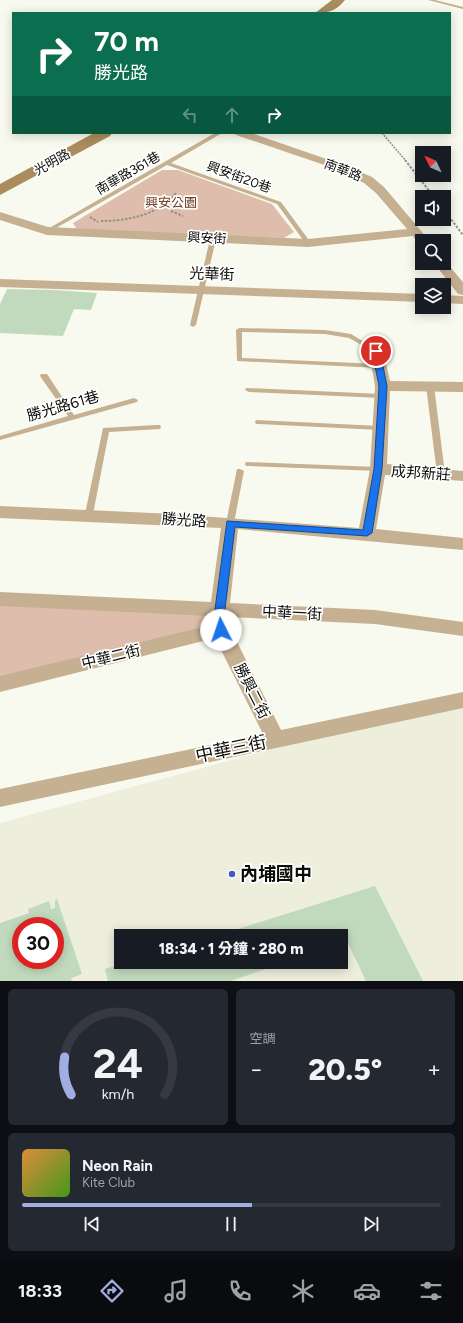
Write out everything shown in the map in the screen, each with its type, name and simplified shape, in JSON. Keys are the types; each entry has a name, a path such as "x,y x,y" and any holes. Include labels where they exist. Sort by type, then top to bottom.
{"main road":[{"path":"323,12 334,6 338,0"},
{"name":"光明路","path":"0,190 103,134"}],"street":[{"name":"南華路","path":"243,134 340,167 368,180 380,190 417,234"},
{"name":"興安街","path":"0,216 47,231 308,243 415,237"},
{"path":"446,270 463,291"},
{"name":"光華街","path":"0,283 415,298"},
{"path":"451,299 463,300"},
{"path":"367,533 378,469 382,391 378,359"},
{"path":"382,391 430,386 463,387"},
{"name":"成邦新莊","path":"378,469 463,476"},
{"name":"勝光路","path":"0,512 89,514 367,533 463,544"},
{"name":"勝興二街","path":"230,524 220,609 221,630 276,740"},
{"name":"中華一街","path":"0,599 375,617 463,629"},
{"name":"中華二街","path":"0,684 221,630"},
{"name":"中華三街","path":"0,798 463,700"}],"lane":[{"path":"430,0 463,8"},
{"name":"南華路361巷","path":"47,231 217,134"},
{"name":"興安街20巷","path":"167,163 279,203 308,243"},
{"path":"193,325 213,239"},
{"path":"239,330 325,332 351,336 378,359 239,360 239,330"},
{"path":"44,376 72,417"},
{"path":"430,386 441,474"},
{"path":"249,390 382,391"},
{"name":"勝光路61巷","path":"0,438 134,400"},
{"path":"259,422 380,428"},
{"path":"89,514 106,430 158,427"},
{"path":"249,464 378,469"},
{"path":"230,524 240,471"}],"path":[{"path":"383,134 429,190"},
{"path":"98,221 124,221 164,204 174,198 176,193"},
{"path":"171,211 183,216"},
{"path":"451,219 463,235"}],"shaded area":[{"name":"內埔國中","path":"463,697 463,981 0,981 0,823"}],"green space":[{"name":"興安公園","path":"162,170 178,170 272,204 294,232 284,238 77,230 73,223"},
{"path":"0,603 215,613 216,628 0,679"}],"building":[{"path":"7,289 97,293 91,310 74,309 63,336 0,333 0,304"},
{"path":"375,886 423,981 366,981 348,943 348,929 238,929"},
{"path":"57,899 63,917 17,917 29,913 28,909 49,901 51,909 55,908 55,900"},
{"path":"12,919 12,969 64,969 64,920 82,974 71,978 72,981 0,981 0,923"},
{"path":"114,966 114,969 266,969 231,981 108,981 105,969"}],"place":[{"name":"內埔國中","path":"232,874"}],"route":[{"path":"221,630 220,609 230,524 367,533 378,469 383,386 376,351"}]}
